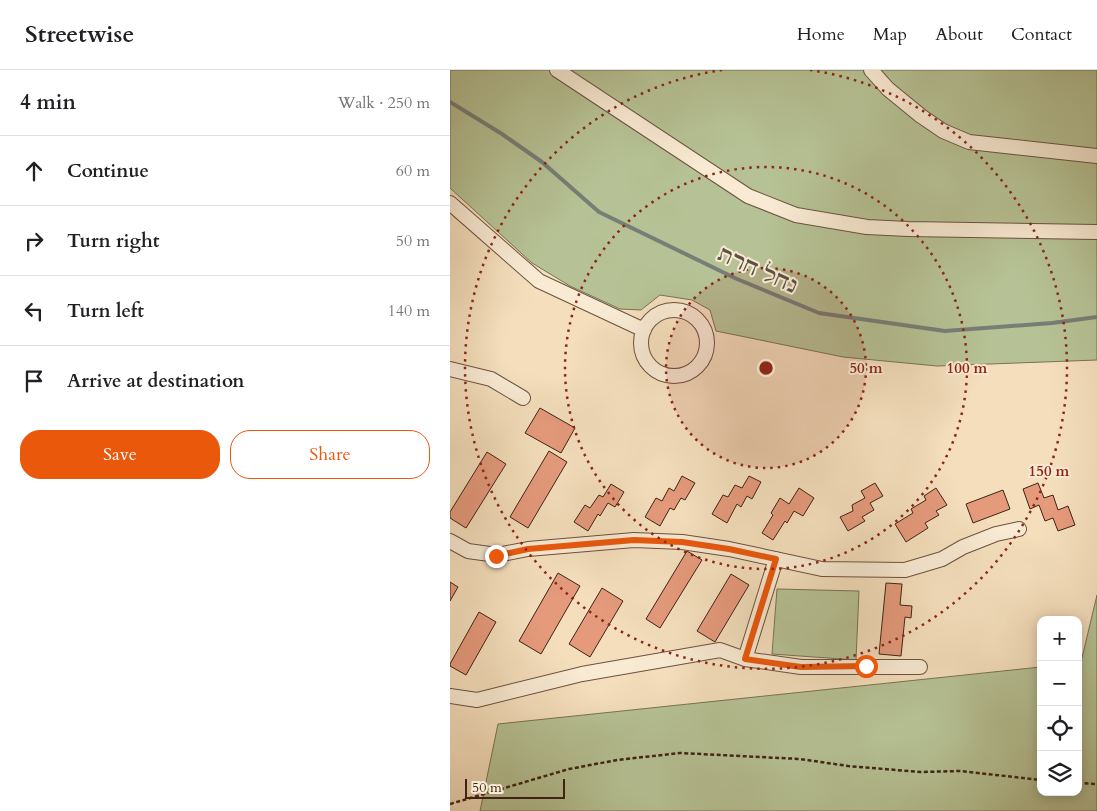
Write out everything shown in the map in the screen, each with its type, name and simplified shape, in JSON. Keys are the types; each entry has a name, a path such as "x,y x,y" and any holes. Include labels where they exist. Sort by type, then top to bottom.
{"street":[{"path":"557,70 748,196 796,215 867,226 908,229 1097,232"},
{"path":"871,70 888,89 921,116 943,131 969,142 1097,156"},
{"path":"450,203 539,281 644,330"},
{"path":"670,310 682,311 694,317 702,325 707,347 704,358 697,367 688,373 677,376 665,375 655,370 647,362 642,352 641,341 644,330 650,320 659,314 670,310"},
{"path":"450,369 491,379 523,398"},
{"path":"450,541 468,551 496,556 528,549 634,540 682,542 729,549 822,569 906,570 942,559 963,547 996,534 1018,530"},
{"path":"745,659 776,559"},
{"path":"450,696 477,700 582,674 720,650 745,659 801,667 920,667"}],"path":[{"path":"450,804 569,769 617,760 680,753 800,759 848,766 920,772 960,771 1037,780"},
{"path":"1082,783 1097,784"}],"green space":[{"path":"450,70 1097,70 1097,360 937,366 843,357 716,331 710,310 692,300 660,295 641,310 620,309 570,286 532,263 450,188"},
{"path":"777,589 859,591 856,660 772,654"},
{"path":"1097,595 1097,811 480,811 498,724 1037,667 1037,796 1082,796 1082,658"}],"building":[{"path":"540,408 575,428 561,453 525,433"},
{"path":"549,451 567,462 528,528 510,517"},
{"path":"487,452 506,464 466,528 450,518 450,512"},
{"path":"682,476 695,483 685,500 681,498 674,510 670,508 660,526 645,517 656,498 662,501 669,488 674,491"},
{"path":"749,476 761,482 752,499 747,496 741,507 737,504 727,523 712,514 723,495 728,497 735,485 742,488"},
{"path":"875,483 883,496 870,503 874,510 862,517 865,521 848,531 840,517 853,511 852,505 865,498 861,491"},
{"path":"1038,483 1044,498 1053,495 1058,510 1068,506 1075,525 1058,531 1053,518 1045,521 1039,505 1030,509 1023,489"},
{"path":"611,484 624,492 615,507 608,503 600,516 598,514 588,531 574,522 585,505 590,508 599,495 603,497"},
{"path":"799,488 814,498 803,516 794,511 773,540 762,533 773,515 771,513 780,498 789,504"},
{"path":"936,488 947,505 936,511 939,515 925,523 928,528 906,542 895,524 913,513 911,509 926,500 924,496"},
{"path":"1003,490 1010,509 973,523 966,504"},
{"path":"687,551 702,560 660,628 646,619"},
{"path":"558,573 580,586 541,654 519,641"},
{"path":"731,574 749,585 715,642 697,631"},
{"path":"450,582 458,587 450,601"},
{"path":"886,583 902,584 900,605 912,606 911,618 905,617 901,656 879,654"},
{"path":"602,588 623,601 590,657 569,644"},
{"path":"479,612 496,622 466,675 450,666 450,664"}],"waterway":[{"name":"נחל חרת","path":"450,102 502,134 542,162 599,212 737,279 819,313 945,331 1052,323 1097,317"}],"route":[{"path":"496,556 528,549 634,540 682,542 776,559 745,659 801,667 866,666"}]}
